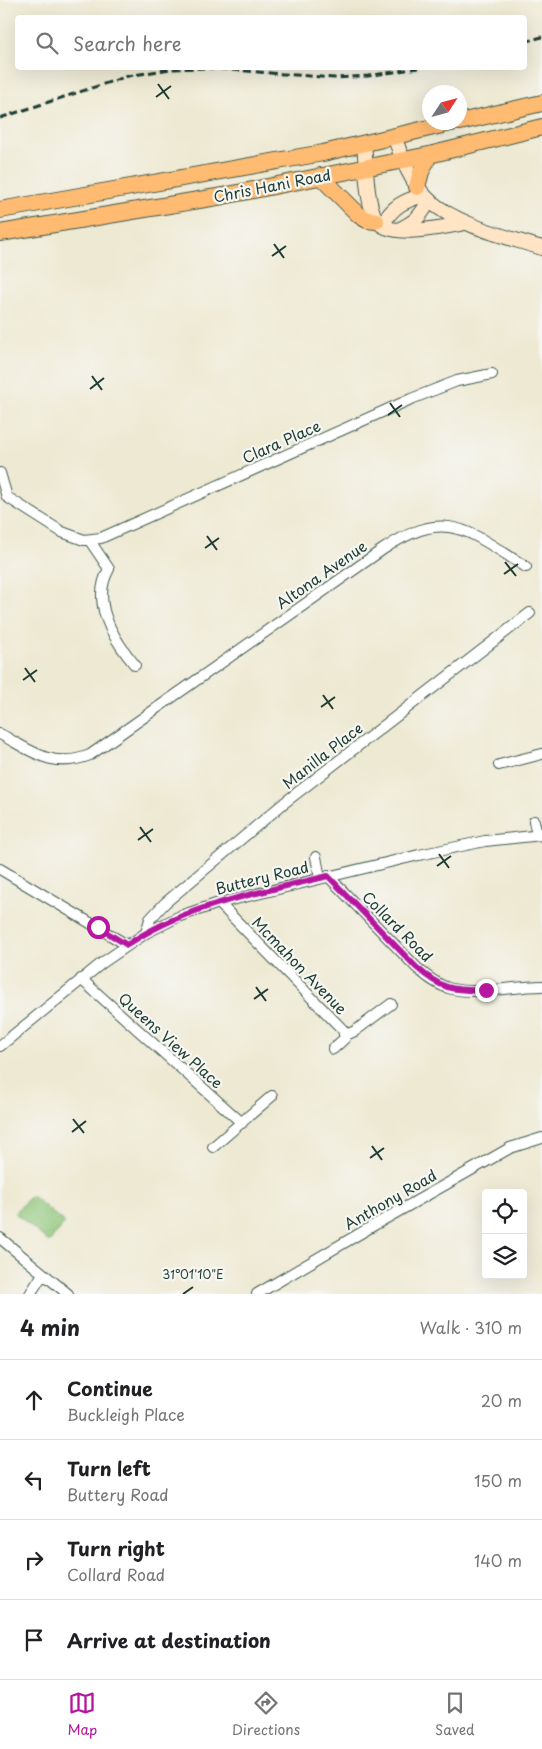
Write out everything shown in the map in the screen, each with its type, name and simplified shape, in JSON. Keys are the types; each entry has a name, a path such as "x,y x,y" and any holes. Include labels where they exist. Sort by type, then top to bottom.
{"main road":[{"path":"467,120 542,103"},
{"name":"Chris Hani Road","path":"0,233 222,196 429,155 542,127"},
{"name":"Chris Hani Road","path":"0,210 323,154 422,130"},
{"path":"423,194 421,172 429,155"},
{"path":"320,176 359,216 379,223"}],"street":[{"path":"394,136 402,160 423,194 465,224 542,248"},
{"path":"364,143 370,206 379,223 397,230 416,231 465,224"},
{"path":"379,223 398,205 423,194"},
{"path":"397,230 416,220 422,214 423,194"},
{"name":"Clara Place","path":"87,541 110,534 411,399 457,381 492,374"},
{"path":"0,473 4,500 62,532 87,541 109,570 102,582 108,620 117,642 135,665"},
{"name":"Altona Avenue","path":"0,734 47,759 76,759 90,755 407,534 427,527 438,526 470,531 526,567"},
{"name":"Manilla Place","path":"146,933 150,919 164,902 284,802 530,613"},
{"path":"499,765 542,754"},
{"path":"534,821 539,835"},
{"name":"Buttery Road","path":"0,1046 81,979 127,945 180,916 219,903 324,877 485,841 539,835"},
{"path":"316,857 324,877"},
{"path":"0,869 127,945"},
{"name":"Collard Road","path":"324,877 430,979 451,989 465,991 542,986"},
{"name":"Mcmahon Avenue","path":"219,903 343,1030 346,1035 345,1038 333,1049"},
{"name":"Queens View Place","path":"81,979 242,1123"},
{"path":"346,1035 355,1031 391,1004"},
{"path":"214,1147 272,1096"},
{"name":"Anthony Road","path":"256,1294 502,1153 526,1142 542,1138"},
{"path":"0,1238 68,1294"},
{"path":"30,1294 43,1274"}],"green space":[{"path":"31,1195 65,1223 49,1242 15,1213"}],"railway":[{"path":"527,41 542,37"},
{"path":"0,118 128,76 164,70"},
{"path":"233,70 334,78 368,76 406,70"}],"route":[{"path":"98,927 127,945 180,916 202,908 328,876 416,967 430,979 451,989 465,991 486,990"}]}
